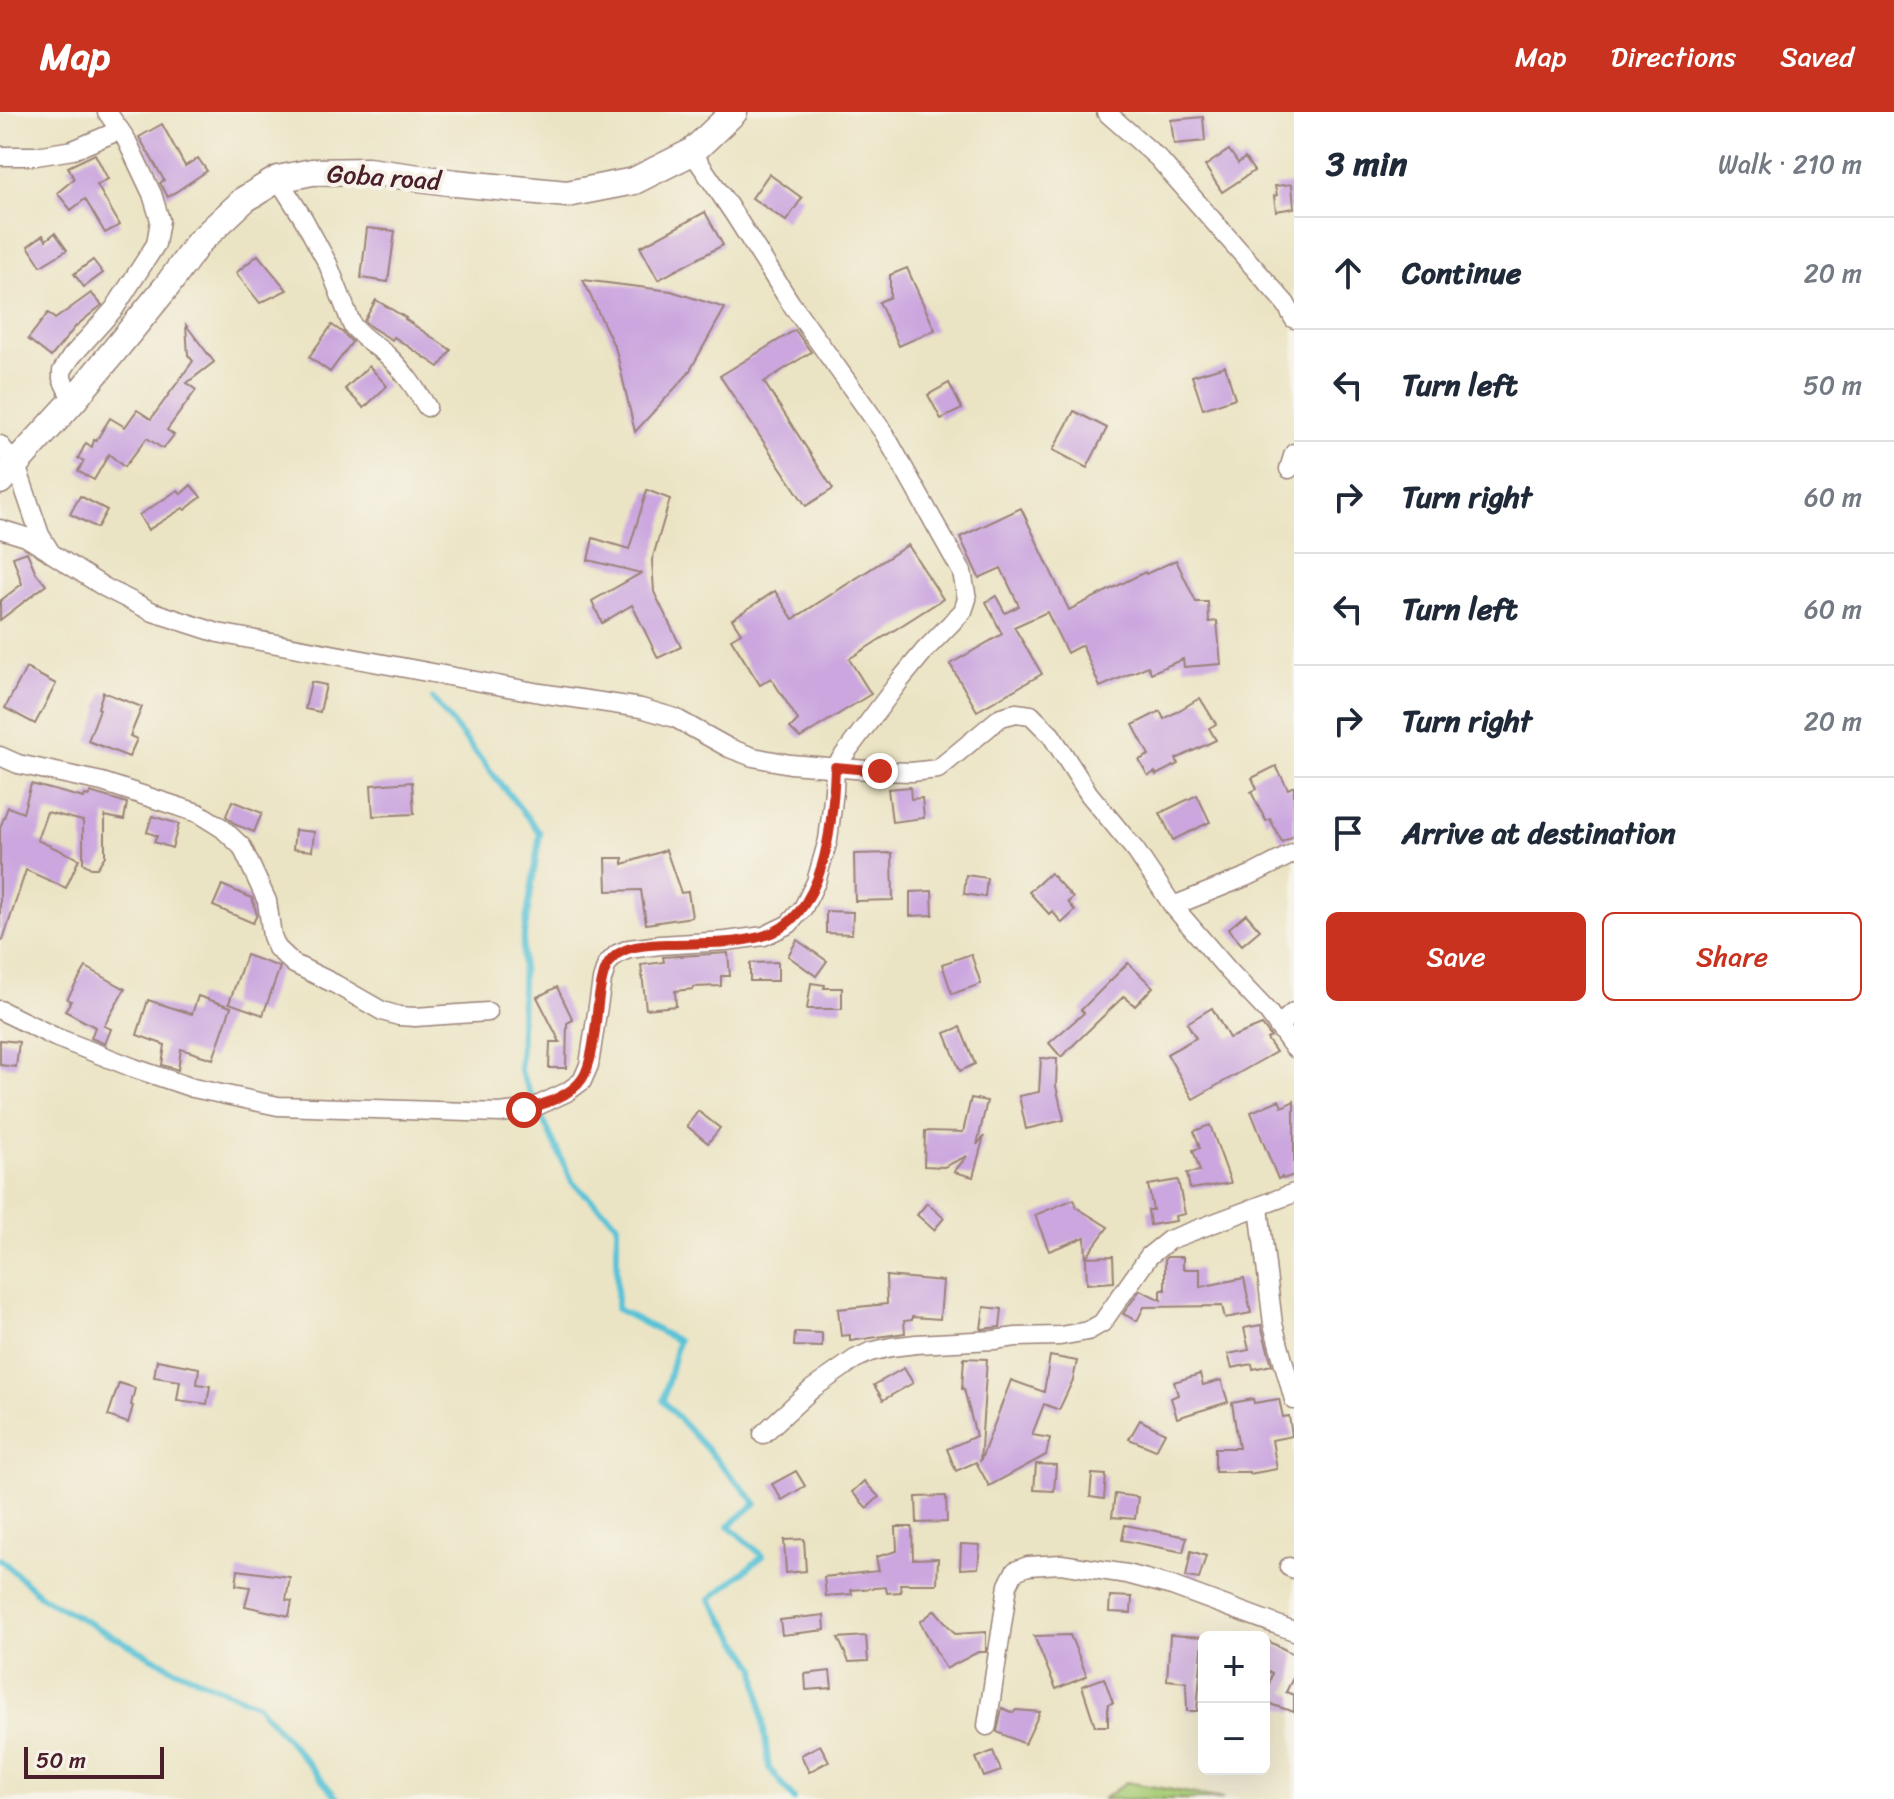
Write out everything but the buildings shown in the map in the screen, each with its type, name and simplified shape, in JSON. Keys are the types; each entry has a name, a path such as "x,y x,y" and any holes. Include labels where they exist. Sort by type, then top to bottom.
{"street":[{"path":"73,401 62,379 62,371 114,309 156,244 160,220 152,194 120,130 107,112"},
{"name":"Goba road","path":"5,464 73,401 199,242 245,199 278,179 312,172 368,171 567,194 634,181 692,152 734,112"},
{"path":"1115,115 1158,158 1286,304 1294,319"},
{"path":"0,156 36,156 73,150 120,130"},
{"path":"0,1010 55,1037 134,1068 193,1088 278,1106 488,1113 524,1110 567,1092 582,1081 589,1065 602,980 607,964 617,954 629,949 660,945 764,936 789,924 803,908 816,882 828,840 835,767 901,679 963,611 967,599 962,572 884,433 790,302 692,152"},
{"path":"278,179 328,264 352,325 406,374 427,407"},
{"path":"5,464 51,553"},
{"path":"0,529 26,537 104,587 153,612 218,633 540,693 641,708 675,718 718,743 753,757 790,764 911,772 938,769 1001,717 1016,713 1031,715 1051,735 1089,794 1136,851 1173,906 1294,1048"},
{"path":"0,756 18,764 112,785 198,813 222,828 242,847 267,901 277,948 294,964 382,1011 415,1017 488,1012"},
{"path":"1173,906 1253,874 1294,853"},
{"path":"1278,1026 1294,1012"},
{"path":"763,1434 812,1389 870,1352 916,1344 1060,1336 1088,1331 1102,1323 1149,1256 1169,1240 1294,1193"},
{"path":"1259,1207 1273,1324 1294,1400"},
{"path":"987,1726 1008,1585 1015,1571 1028,1566 1061,1564 1127,1574 1172,1586 1294,1631"}],"green space":[{"path":"1126,1782 1224,1799 1103,1799"}],"waterway":[{"path":"433,699 540,833 523,942 520,1071 573,1183 617,1223 617,1309 678,1341 663,1401 756,1503 729,1526 763,1556 710,1599 756,1668 769,1768 794,1799"},
{"path":"0,1559 43,1598 170,1667 258,1705 338,1799"}],"route":[{"path":"524,1110 567,1092 582,1081 589,1065 602,980 607,964 617,954 629,949 660,945 764,936 789,924 803,908 816,882 828,840 835,767 880,771"}]}
